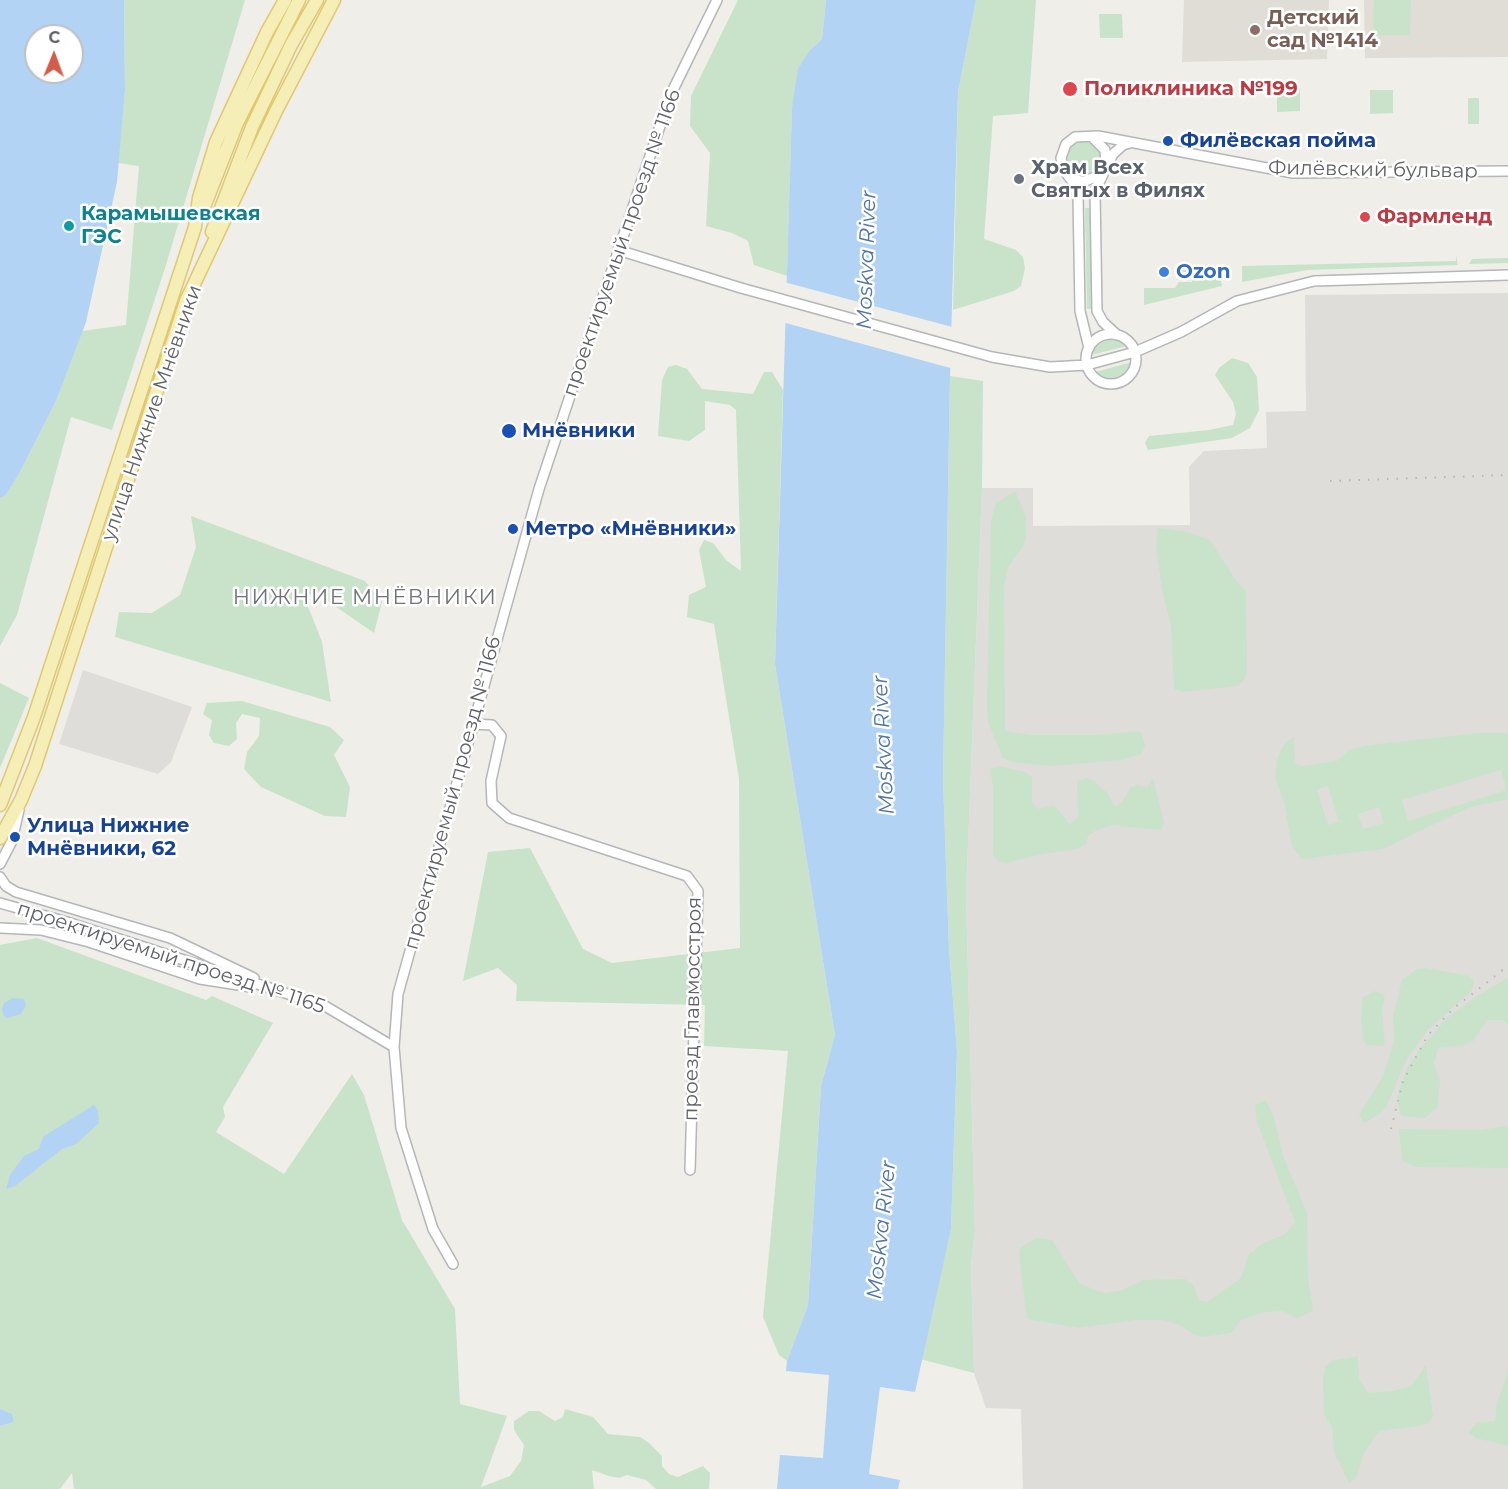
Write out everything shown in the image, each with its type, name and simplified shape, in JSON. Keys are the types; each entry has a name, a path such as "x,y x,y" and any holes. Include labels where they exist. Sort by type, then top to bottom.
{"main road":[{"name":"улица Нижние Мнёвники","path":"0,805 27,739 195,227 202,187 226,118 285,0"},
{"path":"195,227 237,123 298,0"},
{"path":"194,284 252,127 291,45 317,0"},
{"name":"улица Нижние Мнёвники","path":"0,838 21,800 38,757 194,284 296,71 334,0"}],"street":[{"name":"проектируемый проезд № 1166","path":"393,1047 398,994 471,724 536,500 670,96 717,0"},
{"path":"1070,177 1090,181 1104,170 1105,150 1098,140 1087,136 1075,137 1063,148 1061,164 1070,177 1078,196 1080,311 1089,348 1087,365 1096,379 1118,384 1131,375 1135,368 1136,352 1127,339 1117,335 1103,322 1097,311 1095,191 1116,150 1133,143"},
{"name":"Филёвский бульвар","path":"1087,136 1293,173 1508,171"},
{"path":"618,250 741,288 992,357 1034,366 1087,365 1136,352 1161,342 1237,301 1314,281 1508,275"},
{"path":"1089,348 1102,336 1117,335"},
{"path":"103,506 118,511"},
{"name":"проезд Главмосстроя","path":"471,724 492,725 501,736 491,781 492,803 509,818 687,876 698,891 690,1170"},
{"path":"0,864 12,841 21,800"},
{"path":"0,877 6,886 16,892 170,938 283,993"},
{"name":"проектируемый проезд № 1165","path":"0,903 67,922 325,1006 393,1047"},
{"path":"0,928 41,930 88,942 200,979 283,993"},
{"path":"393,1047 401,1128 433,1229 453,1264"}],"shaded area":[{"name":"Детский сад №1414","path":"1184,0 1329,0 1327,59 1182,62"},
{"path":"1364,0 1508,0 1508,57 1365,58"},
{"path":"1508,293 1508,1489 1023,1489 1021,1409 986,1408 974,1373 971,1264 975,1231 966,896 982,488 1033,488 1033,526 1190,525 1189,467 1204,451 1267,448 1266,412 1306,411 1305,295"},
{"path":"83,670 192,707 171,762 158,774 59,744"}],"green space":[{"path":"124,0 245,0 166,265 112,430 71,417 17,615 0,646 0,498 5,496 19,474 56,401 82,331 126,325 139,166 118,163 125,90"},
{"path":"738,0 826,0 822,39 810,50 792,108 787,276 754,265 748,241 732,233 706,226 710,153 690,126 691,96"},
{"path":"976,0 1036,0 1028,113 993,116 984,239 1016,250 1023,257 1025,268 1021,286 1014,291 953,310 958,92"},
{"path":"1374,0 1411,0 1410,35 1373,35"},
{"path":"1099,14 1122,14 1123,38 1100,38"},
{"path":"1277,88 1300,88 1300,111 1277,112"},
{"path":"1370,90 1393,90 1393,113 1370,114"},
{"path":"1468,98 1479,98 1479,124 1468,124"},
{"path":"1084,142 1096,147 1101,159 1096,171 1084,176 1072,171 1067,159 1072,147"},
{"path":"1085,208 1091,208 1093,309 1087,309"},
{"path":"1456,255 1458,265 1307,270 1242,282 1242,266 1456,261"},
{"path":"1508,258 1508,263 1469,264 1472,259"},
{"path":"1179,266 1218,266 1222,286 1144,305 1144,288 1175,288 1179,282 1192,282 1192,272 1179,272"},
{"path":"1109,339 1119,340 1127,346 1091,355 1096,346"},
{"path":"1232,358 1248,363 1257,377 1259,410 1250,428 1232,438 1148,450 1145,443 1149,436 1209,430 1233,425 1236,414 1233,402 1215,375 1219,368"},
{"path":"1132,362 1127,372 1117,379 1105,378 1095,372"},
{"path":"676,365 687,369 702,389 753,394 764,372 772,372 783,390 775,664 835,1035 821,1086 808,1305 787,1361 779,1355 763,1317 788,1051 704,1046 705,1005 516,1001 517,985 498,968 463,981 488,852 530,848 583,949 612,963 740,948 739,779 714,624 687,617 689,595 706,587 699,550 704,540 713,543 726,560 741,571 736,410 730,405 705,401 705,430 689,441 658,436 662,380 668,367"},
{"path":"950,376 983,381 982,488 966,896 975,1231 971,1264 974,1373 920,1359 951,1229 957,1051 949,949 943,780"},
{"path":"1015,491 1026,517 1026,535 1024,545 1008,567 1004,588 1005,731 1031,735 1099,735 1138,731 1142,733 1145,746 1141,754 1121,760 1051,766 1012,762 1003,758 988,723 991,521 996,503"},
{"path":"191,516 365,581 382,602 374,633 316,593 304,596 322,642 331,702 115,637 119,612 152,613 180,595 196,547"},
{"path":"1158,528 1184,531 1210,540 1235,579 1246,591 1247,670 1245,679 1238,686 1183,692 1174,689 1171,625 1162,590 1156,546"},
{"path":"0,683 29,698 0,768"},
{"path":"242,701 330,727 344,740 334,755 350,787 346,817 325,816 261,787 244,769 247,752 259,736 260,718 242,714 236,723 237,739 229,746 214,743 209,735 212,720 203,714 207,703"},
{"path":"1479,733 1508,733 1508,799 1470,807 1383,849 1302,859 1292,846 1284,802 1275,778 1277,759 1284,744 1294,737 1295,762 1302,766 1337,761 1349,750 1369,745","holes":["1501,770 1507,790 1408,821 1402,800","1328,786 1339,822 1328,825 1317,790","1379,807 1384,823 1363,829 1358,814"]},
{"path":"998,766 1025,772 1032,777 1032,802 1038,809 1054,805 1070,824 1078,817 1077,781 1086,778 1094,781 1107,793 1115,807 1122,802 1131,787 1139,785 1147,788 1153,778 1164,823 1161,830 1112,825 1095,831 1088,836 1086,844 1077,849 1006,863 998,861 993,854 993,786 990,769"},
{"path":"37,938 206,1000 212,996 273,1023 223,1107 225,1117 216,1132 284,1174 352,1074 364,1095 402,1220 455,1309 460,1404 507,1416 481,1487 510,1476 521,1461 524,1445 514,1430 514,1421 529,1411 539,1411 555,1421 563,1417 565,1409 593,1417 608,1434 640,1437 662,1456 662,1466 669,1474 678,1477 703,1466 710,1473 709,1489 656,1489 646,1480 627,1475 619,1478 592,1470 594,1489 74,1489 72,1473 60,1489 0,1489 0,1426 14,1422 11,1414 0,1409 0,945"},
{"path":"1426,968 1469,976 1474,981 1472,990 1427,1031 1407,1059 1386,1107 1380,1114 1364,1123 1359,1115 1383,1076 1394,1042 1393,1017 1402,980 1417,969"},
{"path":"1508,978 1508,1025 1503,1020 1487,1020 1473,1041 1465,1045 1438,1048 1434,1063 1440,1081 1438,1107 1425,1118 1401,1116 1397,1097 1407,1068 1420,1049 1445,1020 1474,998"},
{"path":"1374,991 1385,996 1382,1011 1385,1045 1380,1046 1367,1045 1363,1039 1362,998"},
{"path":"1266,1100 1274,1118 1283,1156 1307,1213 1308,1278 1313,1311 1297,1318 1282,1311 1265,1312 1241,1320 1231,1333 1203,1337 1195,1335 1180,1325 1163,1320 1135,1320 1079,1328 1027,1319 1019,1256 1020,1248 1036,1238 1052,1240 1080,1284 1104,1293 1120,1291 1144,1280 1185,1279 1193,1285 1199,1300 1207,1302 1241,1278 1249,1254 1262,1244 1285,1234 1295,1222 1257,1122 1255,1105"},
{"path":"1508,1126 1508,1168 1417,1167 1402,1161 1399,1129 1480,1130"},
{"path":"1358,1356 1359,1378 1368,1393 1393,1391 1411,1386 1426,1365 1433,1416 1428,1423 1420,1426 1379,1431 1364,1453 1356,1478 1349,1483 1334,1452 1332,1427 1324,1414 1323,1381 1325,1367 1332,1361"},
{"path":"1508,1372 1508,1446 1476,1438 1469,1433 1476,1423 1495,1421 1497,1403"}],"water":[{"path":"0,0 124,0 125,90 117,182 86,322 56,401 19,474 5,496 0,498"},
{"name":"Moskva River","path":"826,0 976,0 958,92 950,376 943,780 949,949 957,1051 951,1229 915,1392 880,1387 869,1474 900,1480 898,1489 777,1489 780,1455 823,1458 829,1375 786,1371 787,1361 808,1305 821,1086 835,1035 775,664 792,108 798,69 810,50 822,39"},
{"path":"13,998 24,999 26,1005 21,1014 7,1018 3,1015 2,1009 4,1003"},
{"path":"94,1105 98,1110 99,1123 76,1144 62,1149 15,1186 6,1189 10,1175 24,1156 39,1149 43,1137"},
{"path":"0,1409 12,1414 14,1422 0,1426"}],"pier":[{"path":"784,282 956,328 954,369 782,322"}],"railway":[{"path":"1330,481 1508,475"},
{"path":"1391,1129 1403,1081 1428,1035 1454,1008 1508,966"}],"place":[{"name":"Детский сад №1414","path":"1255,30"},
{"name":"Поликлиника №199","path":"1070,89"},
{"name":"Филёвская пойма","path":"1168,141"},
{"name":"Храм Всех Святых в Филях","path":"1019,179"},
{"name":"Фармленд","path":"1365,217"},
{"name":"Карамышевская ГЭС","path":"69,226"},
{"name":"Ozon","path":"1164,272"},
{"name":"Мнёвники","path":"509,431"},
{"name":"Метро «Мнёвники»","path":"513,529"},
{"name":"Улица Нижние Мнёвники, 62","path":"15,837"}],"district":[{"name":"НИЖНИЕ МНЁВНИКИ","path":"365,598"}]}
